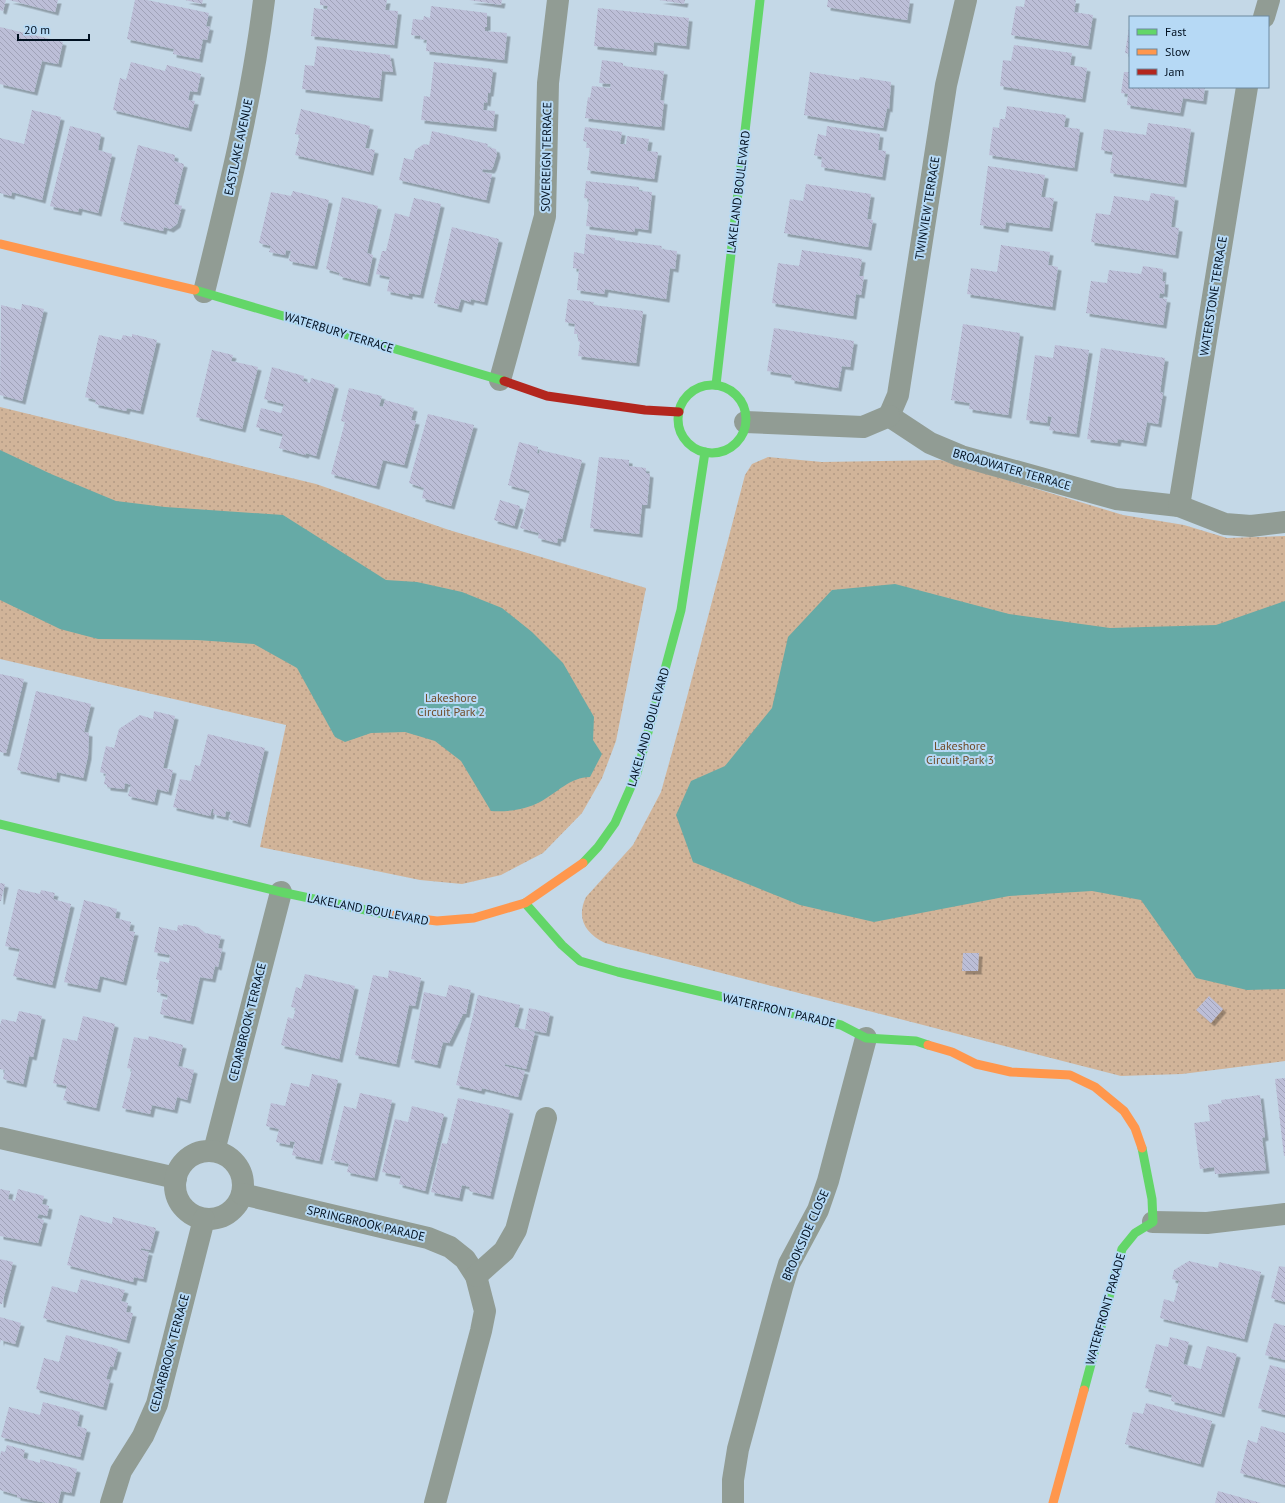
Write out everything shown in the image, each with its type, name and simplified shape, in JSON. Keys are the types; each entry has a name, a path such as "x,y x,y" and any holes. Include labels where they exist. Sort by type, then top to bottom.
{"street":[{"name":"EASTLAKE AVENUE","path":"204,292 237,158 257,60 264,0"},
{"name":"SOVEREIGN TERRACE","path":"500,380 545,216 548,83 558,0"},
{"name":"LAKELAND BOULEVARD","path":"716,385 760,0"},
{"name":"TWINVIEW TERRACE","path":"889,416 898,395 946,85 966,0"},
{"path":"1264,16 1269,0"},
{"name":"WATERSTONE TERRACE","path":"1179,506 1247,88"},
{"name":"WATERBURY TERRACE","path":"0,244 204,292 500,380 547,396 645,410 679,412"},
{"path":"706,385 716,385 735,393 745,412 745,422 742,433 736,442 727,449 716,452 705,452 687,442 681,433 678,423 679,412 688,394 696,388 706,385"},
{"path":"745,422 863,427 889,416"},
{"name":"BROADWATER TERRACE","path":"889,416 930,443 961,456 1116,499 1179,506 1225,524 1250,526 1285,522"},
{"name":"LAKELAND BOULEVARD","path":"0,824 280,892 405,918 437,921 474,918 525,903 589,856 615,823 637,773 681,610 705,452"},
{"name":"CEDARBROOK TERRACE","path":"214,1151 280,892"},
{"name":"WATERFRONT PARADE","path":"525,903 562,945 580,961 618,972 841,1025 866,1038 916,1041 952,1052 976,1064 1011,1072 1070,1075 1095,1087 1124,1111 1135,1128 1142,1147 1152,1199 1152,1222 1138,1229 1129,1238 1122,1249 1053,1503"},
{"name":"BROOKSIDE CLOSE","path":"733,1503 733,1480 738,1449 782,1287 789,1264 818,1210 828,1181 866,1038"},
{"path":"476,1276 504,1251 516,1230 546,1118"},
{"path":"0,1138 176,1178"},
{"path":"214,1151 225,1154 237,1166 243,1182 242,1194 232,1211 224,1216 204,1219 185,1209 178,1199 176,1178 180,1168 194,1155 214,1151"},
{"name":"SPRINGBROOK PARADE","path":"242,1194 428,1238 450,1247 465,1259 476,1276 482,1294 484,1311 483,1318 435,1503"},
{"path":"1152,1222 1207,1223 1285,1214"},
{"name":"CEDARBROOK TERRACE","path":"111,1503 121,1471 143,1436 157,1404 204,1219"}],"green space":[{"name":"Lakeshore Circuit Park 2","path":"0,407 316,484 449,530 646,588 616,741 602,778 582,813 543,853 501,875 462,884 420,880 260,847 286,725 0,659"},
{"name":"Lakeshore Circuit Park 3","path":"768,457 822,462 941,460 1123,515 1184,525 1227,538 1285,536 1285,1061 1182,1074 1121,1076 605,943 592,935 584,924 582,918 583,905 586,897 633,845 661,792 745,475 752,464"}],"shaded area":[{"path":"0,450 51,474 116,501 165,507 283,515 386,580 417,582 462,592 502,608 532,632 563,663 594,717 593,740 602,754 590,777 576,780 540,802 528,807 510,811 491,811 461,761 435,741 405,732 371,733 345,742 335,737 297,668 254,644 197,640 98,639 60,629 0,600"},
{"path":"895,584 1009,614 1110,628 1216,625 1285,601 1285,989 1247,990 1196,978 1141,900 1092,891 1009,896 874,922 800,905 693,862 676,815 691,781 725,766 772,708 788,637 832,590"}],"building":[{"path":"0,0 6,0 3,11 0,10"},
{"path":"9,0 58,0 55,12"},
{"path":"135,0 147,0 209,13 206,26 210,27 207,40 203,39 199,59 173,54 174,49 127,39"},
{"path":"185,0 203,0 202,4"},
{"path":"320,0 387,0 385,10 398,11 394,45 311,36 314,8 327,10 328,6 320,5"},
{"path":"469,0 502,0 501,5"},
{"path":"659,0 685,0 684,4"},
{"path":"828,0 910,0 907,20 827,7"},
{"path":"1025,0 1076,0 1074,12 1093,15 1088,46 1011,35 1016,6 1024,7"},
{"path":"431,6 487,13 487,27 485,27 485,31 507,33 504,60 426,51 427,40 420,39 421,36 411,35 413,19 423,20 424,16 430,18"},
{"path":"598,8 689,18 686,46 654,42 653,52 594,46"},
{"path":"0,27 63,42 58,64 42,61 34,92 0,84"},
{"path":"1129,28 1129,54 1125,53"},
{"path":"1014,45 1072,53 1070,65 1087,68 1082,99 1000,86 1003,60 1011,61"},
{"path":"317,46 390,55 393,72 382,71 379,98 302,89 305,65 314,66"},
{"path":"602,60 623,63 623,66 664,71 660,100 664,101 661,127 585,118 588,97 590,98 592,86 610,88 611,84 599,83"},
{"path":"131,62 165,71 167,65 201,74 197,92 190,91 188,100 195,101 188,128 113,110 120,78 126,80"},
{"path":"434,62 493,69 490,93 488,93 487,103 484,102 483,110 495,111 493,128 421,120 424,96 430,97"},
{"path":"810,72 859,80 860,77 891,82 889,109 887,108 883,128 804,115"},
{"path":"1124,72 1129,72 1129,88 1205,88 1203,101 1183,98 1180,113 1127,105 1128,94 1121,93"},
{"path":"1007,106 1066,115 1064,127 1080,129 1074,168 989,155 993,127 999,128 1000,119 1005,119"},
{"path":"301,109 370,126 365,148 375,150 370,172 295,155 300,135 295,134"},
{"path":"32,110 61,117 42,200 12,192 11,196 0,193 0,138 24,144"},
{"path":"1148,123 1191,129 1183,184 1110,173 1113,152 1101,150 1104,129 1146,135"},
{"path":"70,126 101,134 98,150 112,154 98,213 79,208 78,212 50,206"},
{"path":"827,126 880,134 878,150 886,151 882,177 821,167 822,157 814,155 818,134 826,136"},
{"path":"585,127 622,132 620,144 626,144 627,136 649,139 647,151 658,152 654,179 587,170 590,148 586,148 587,142 583,141"},
{"path":"432,131 488,144 487,147 496,149 497,154 493,167 491,170 483,169 482,172 492,174 486,200 399,180 404,158 413,160 415,150 424,144 429,145"},
{"path":"138,145 175,155 174,161 184,164 174,204 182,206 177,224 170,229 164,227 163,231 120,221"},
{"path":"988,166 1045,175 1041,197 1054,198 1049,228 1006,222 1005,229 980,225"},
{"path":"586,181 639,187 639,191 652,192 648,230 635,228 634,232 586,226 589,199 584,198"},
{"path":"806,184 871,194 867,219 873,220 868,247 784,233 790,199 803,201"},
{"path":"293,191 329,200 314,266 289,261 291,251 286,250 285,255 269,252 271,246 259,243 271,192 291,196"},
{"path":"1151,193 1175,197 1171,227 1179,228 1175,255 1091,242 1096,213 1110,215 1114,196 1149,201"},
{"path":"342,197 378,206 367,253 373,255 367,283 339,276 340,273 326,269"},
{"path":"414,198 441,204 420,295 409,293 409,296 387,291 390,277 376,274 382,251 386,251 395,213 409,217"},
{"path":"452,227 499,239 484,302 471,299 470,302 461,299 458,309 434,303"},
{"path":"586,234 615,238 615,240 662,246 661,249 677,251 675,269 670,268 666,299 605,289 604,294 577,290 579,269 573,268 574,252 584,254"},
{"path":"1001,245 1050,252 1048,265 1058,267 1052,307 967,294 971,268 997,272"},
{"path":"802,250 862,259 859,276 864,276 861,295 856,294 853,316 772,303 778,263 799,266"},
{"path":"1143,266 1163,269 1162,281 1165,281 1164,294 1160,293 1159,298 1167,299 1163,325 1086,313 1091,281 1107,283 1109,270 1141,274"},
{"path":"568,299 594,302 593,305 643,311 636,363 578,356 580,342 578,341 578,334 574,334 575,324 565,322"},
{"path":"22,304 44,309 22,401 0,395 1,305 21,310"},
{"path":"963,324 1020,333 1008,415 969,409 970,403 951,400"},
{"path":"774,328 854,341 850,367 842,366 838,388 791,380 792,375 767,371"},
{"path":"132,334 157,340 140,411 127,408 126,411 95,404 96,400 85,397 99,335 121,340 123,335 132,337"},
{"path":"1055,345 1089,350 1076,434 1049,430 1052,417 1048,416 1047,423 1026,420 1035,355 1053,358"},
{"path":"1101,348 1165,358 1160,392 1163,393 1158,424 1147,422 1143,443 1118,439 1117,443 1087,439"},
{"path":"212,350 233,355 231,361 258,367 242,429 196,417"},
{"path":"272,367 304,376 303,381 310,383 311,378 335,385 316,456 306,453 305,455 279,448 283,434 256,427 261,408 281,413 284,404 264,399"},
{"path":"349,388 382,396 379,406 383,407 385,400 414,408 411,420 416,421 404,465 383,460 376,486 331,474 345,422 341,421"},
{"path":"428,414 474,425 451,506 422,498 424,488 409,483"},
{"path":"519,442 538,447 537,453 539,454 540,450 582,460 562,539 558,538 557,543 538,538 539,533 520,528 530,491 508,485"},
{"path":"599,457 629,460 629,466 646,468 646,473 650,474 647,505 642,505 639,534 590,528"},
{"path":"500,500 520,506 514,526 494,520"},
{"path":"0,674 24,679 6,753 0,752"},
{"path":"36,691 91,704 84,732 89,733 88,756 83,778 57,772 56,779 17,770"},
{"path":"154,711 175,716 163,768 173,770 168,792 157,789 154,802 128,796 131,785 125,783 124,789 107,787 107,785 104,784 106,774 100,772 106,746 114,748 119,729 140,715 153,719"},
{"path":"208,734 265,748 247,824 229,819 231,812 226,811 225,817 213,814 214,809 212,809 210,816 173,807 180,779 191,781 195,765 200,766"},
{"path":"0,883 5,884 1,901 0,901"},
{"path":"18,889 40,894 41,890 55,893 53,899 71,904 52,985 13,976 20,949 5,946"},
{"path":"84,900 117,909 115,918 131,922 129,931 135,932 123,982 100,976 97,989 64,982"},
{"path":"183,924 198,927 205,933 221,936 218,948 222,949 218,967 215,966 212,979 200,977 190,1021 160,1014 163,999 167,1000 168,995 157,992 159,980 156,979 160,961 169,963 170,955 154,952 159,927 177,931 178,925 183,926"},
{"path":"963,953 979,953 978,971 962,971"},
{"path":"389,970 421,978 415,1006 409,1005 396,1064 355,1055 373,975 388,978"},
{"path":"305,974 355,986 339,1059 281,1045 288,1017 293,1019 296,1008 291,1007 296,987 301,989"},
{"path":"449,985 471,990 466,1014 463,1014 449,1043 443,1042 437,1065 411,1059 424,992 446,997"},
{"path":"478,995 520,1005 514,1027 535,1032 526,1069 505,1064 505,1066 525,1071 518,1097 482,1088 481,1091 456,1085"},
{"path":"1209,996 1223,1009 1211,1023 1196,1010"},
{"path":"529,1008 550,1013 546,1033 525,1029"},
{"path":"19,1011 42,1016 33,1057 29,1056 23,1084 3,1079 5,1070 0,1069 0,1025 2,1019 16,1022"},
{"path":"83,1016 115,1024 96,1108 63,1100 67,1086 53,1083 63,1038 77,1041"},
{"path":"149,1036 183,1045 178,1066 194,1070 187,1100 177,1097 174,1110 152,1105 150,1114 122,1108 132,1069 127,1068 134,1037 148,1040"},
{"path":"312,1074 338,1080 319,1161 292,1155 295,1142 290,1141 290,1145 276,1142 279,1129 266,1126 271,1103 285,1106 291,1083 309,1087"},
{"path":"1285,1078 1285,1156 1284,1156 1275,1079"},
{"path":"360,1093 392,1100 374,1178 347,1172 349,1164 331,1160 344,1106 356,1109"},
{"path":"1260,1095 1265,1137 1262,1138 1266,1170 1215,1174 1214,1167 1200,1169 1194,1123 1210,1121 1208,1105 1222,1103 1221,1100"},
{"path":"458,1098 510,1110 490,1196 469,1191 470,1187 462,1185 459,1198 431,1192 442,1143 447,1144"},
{"path":"412,1106 444,1114 425,1191 399,1184 401,1176 382,1172 395,1119 408,1122"},
{"path":"0,1189 10,1191 8,1199 15,1201 18,1189 44,1196 42,1204 49,1206 47,1216 39,1214 37,1218 44,1220 38,1243 0,1236"},
{"path":"80,1215 112,1224 113,1217 156,1228 150,1250 141,1248 141,1250 149,1252 143,1279 134,1277 133,1282 67,1265"},
{"path":"0,1259 13,1262 2,1304 0,1304"},
{"path":"1189,1261 1218,1268 1219,1262 1261,1272 1244,1339 1160,1318 1164,1299 1174,1302 1179,1281 1172,1279 1174,1270"},
{"path":"1279,1266 1285,1267 1285,1302 1271,1298"},
{"path":"81,1279 125,1290 121,1301 128,1303 126,1312 133,1313 126,1340 43,1318 52,1286 77,1293"},
{"path":"0,1317 21,1323 15,1344 1,1340 0,1343"},
{"path":"1274,1323 1285,1326 1285,1360 1265,1355"},
{"path":"66,1335 118,1349 113,1367 110,1366 106,1379 110,1380 103,1407 36,1389 44,1358 59,1362"},
{"path":"1170,1337 1189,1342 1183,1364 1201,1369 1207,1346 1237,1354 1221,1414 1171,1401 1172,1395 1145,1388 1156,1344 1168,1347"},
{"path":"1270,1365 1285,1369 1285,1415 1258,1408"},
{"path":"43,1402 80,1412 77,1426 87,1429 80,1457 1,1437 9,1407 40,1415"},
{"path":"1146,1403 1212,1421 1200,1464 1125,1444 1133,1412 1143,1414"},
{"path":"1261,1426 1285,1433 1285,1485 1240,1473 1248,1440 1257,1443"},
{"path":"7,1445 25,1450 23,1458 40,1463 40,1459 77,1469 71,1493 61,1491 58,1503 47,1503 17,1497 17,1495 0,1490 0,1457 1,1451 5,1452"},
{"path":"1218,1491 1261,1503 1215,1503"}],"traffic: fast":[{"path":"716,385 760,0"},
{"path":"195,290 504,381"},
{"path":"712,385 725,388 736,395 743,406 746,419 743,432 736,443 725,450 712,453 699,450 688,443 681,432 678,419 681,406 688,395 699,388 712,385"},
{"path":"583,863 598,847 615,823 637,773 681,610 705,452"},
{"path":"0,824 281,892 389,915"},
{"path":"525,903 562,945 580,961 618,972 841,1025 866,1038 916,1041 928,1045"},
{"path":"1084,1390 1122,1249 1135,1233 1153,1222 1152,1199 1142,1148"}],"traffic: slow":[{"path":"0,244 195,290"},
{"path":"389,915 437,921 474,918 525,903 583,863"},
{"path":"928,1045 952,1052 976,1064 1011,1072 1070,1075 1095,1087 1124,1111 1135,1128 1142,1148"},
{"path":"1053,1503 1084,1390"}],"traffic: jam":[{"path":"504,381 547,396 645,410 679,412"}]}
